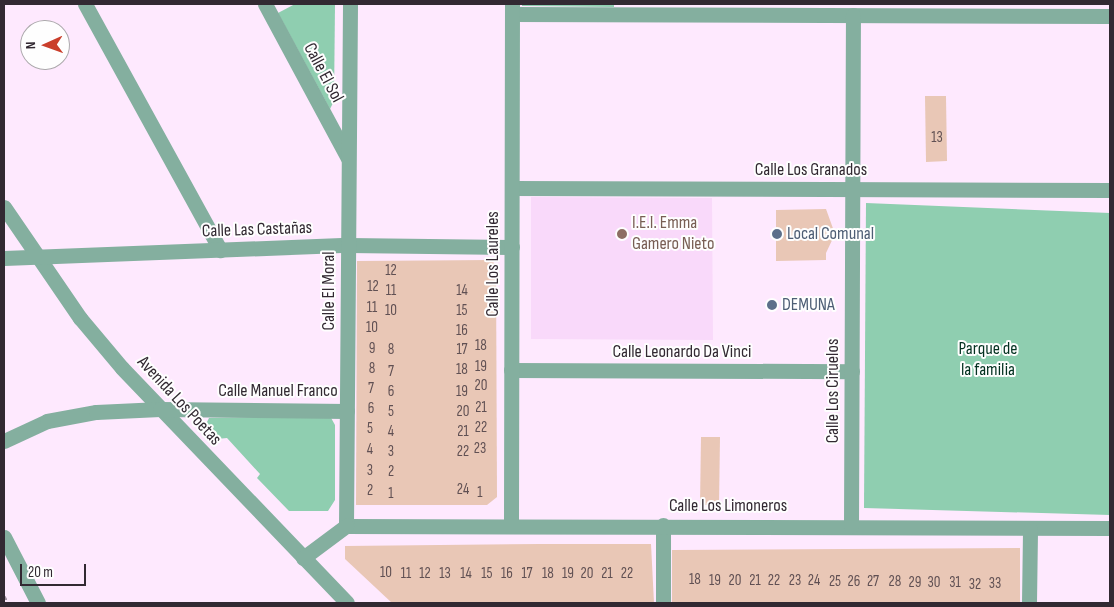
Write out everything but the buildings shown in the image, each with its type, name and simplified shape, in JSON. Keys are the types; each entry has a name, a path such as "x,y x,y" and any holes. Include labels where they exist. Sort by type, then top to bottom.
{"street":[{"path":"86,4 220,250"},
{"name":"Calle El Sol","path":"264,4 349,159"},
{"name":"Calle El Moral","path":"346,526 350,4"},
{"path":"512,9 852,15 1042,10 1110,16"},
{"name":"Calle Los Laureles","path":"511,524 512,9"},
{"name":"Calle Los Ciruelos","path":"851,526 852,15"},
{"name":"Calle Los Granados","path":"512,188 1110,190"},
{"name":"Avenida Los Poetas","path":"4,207 80,318 160,409 347,603"},
{"name":"Calle Las Castañas","path":"4,258 348,245 512,247"},
{"name":"Calle Leonardo Da Vinci","path":"511,370 852,371"},
{"name":"Calle Manuel Franco","path":"4,441 47,421 96,412 160,409 347,410"},
{"name":"Calle Los Limoneros","path":"346,526 511,524 851,526 1030,530 1110,528"},
{"path":"663,525 663,603"},
{"path":"303,558 346,526"},
{"path":"1029,603 1030,530"},
{"path":"4,536 38,603"}],"path":[{"path":"4,596 8,603"}],"shaded area":[{"name":"I.E.I. Emma Gamero Nieto","path":"531,197 712,198 713,340 531,339"}],"green space":[{"path":"295,4 335,4 334,101 330,109 278,13"},
{"path":"522,4 614,4 614,7 522,6"},
{"name":"Parque de la familia","path":"866,203 1110,213 1110,515 864,508"},
{"path":"330,416 335,425 335,500 328,511 289,511 257,478 260,474 227,438 217,439 205,426 209,418"}],"place":[{"name":"I.E.I. Emma Gamero Nieto","path":"622,234"},
{"name":"Local Comunal","path":"777,234"},
{"name":"DEMUNA","path":"772,305"}]}
